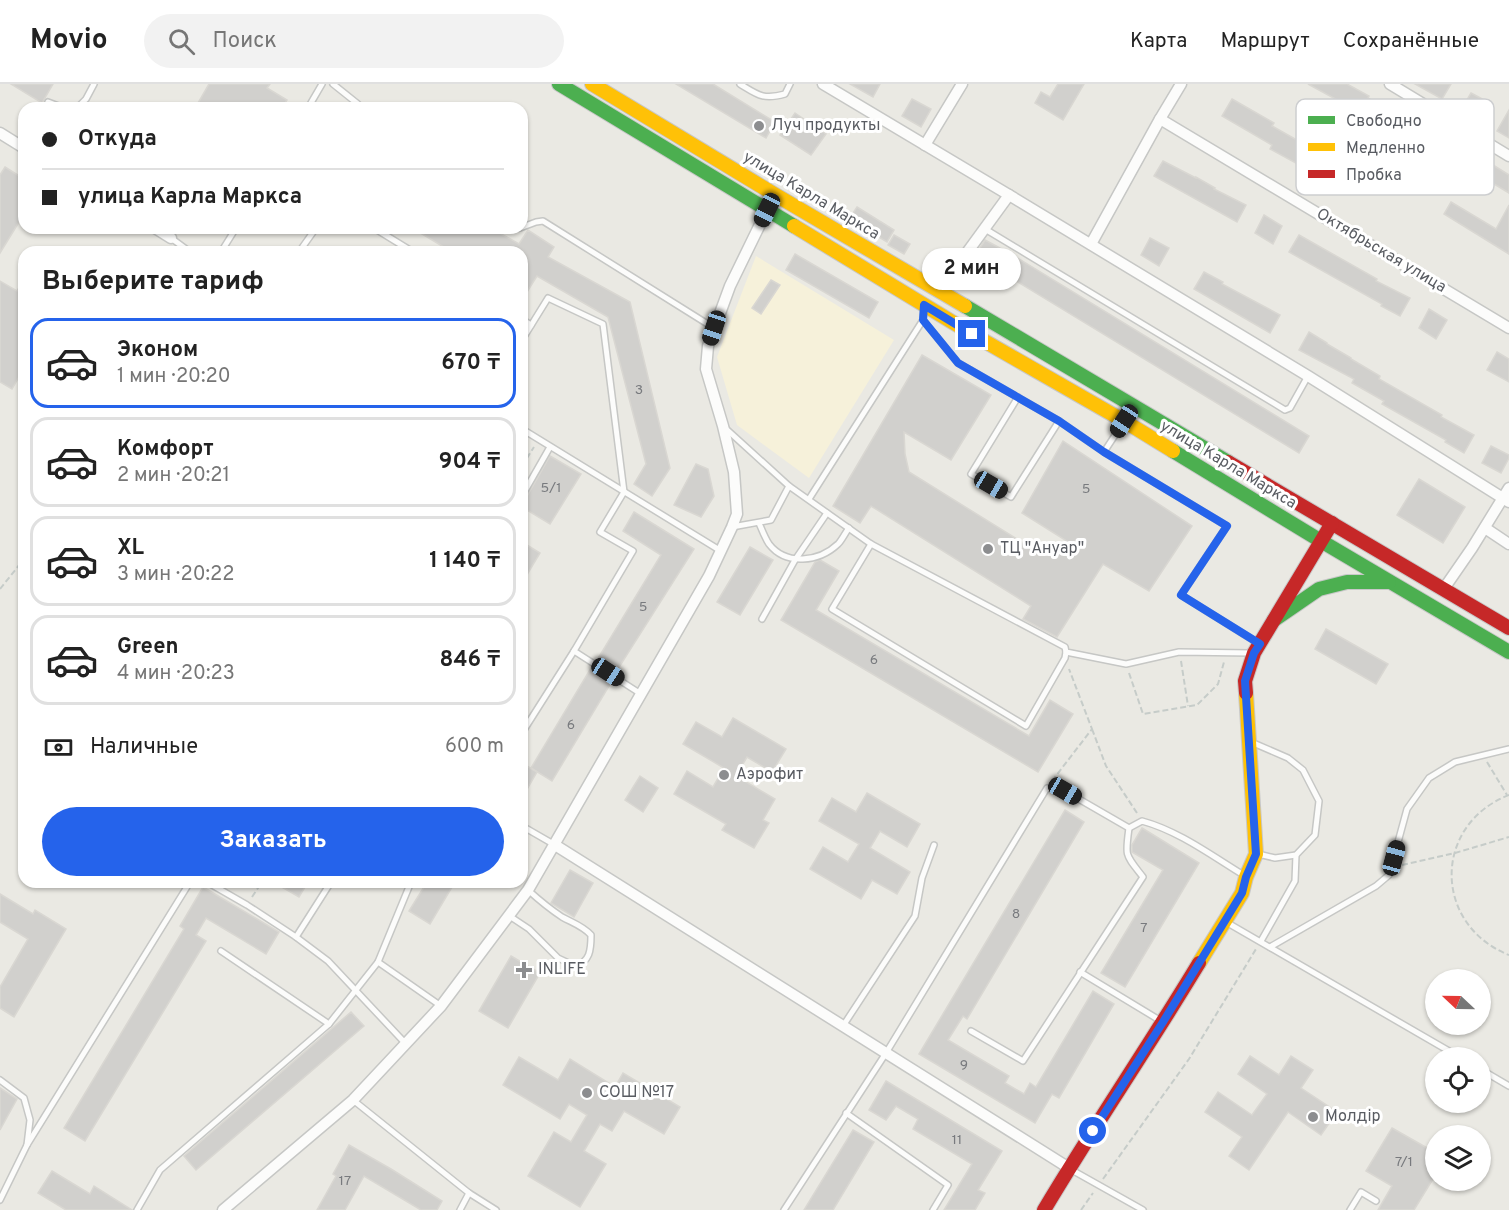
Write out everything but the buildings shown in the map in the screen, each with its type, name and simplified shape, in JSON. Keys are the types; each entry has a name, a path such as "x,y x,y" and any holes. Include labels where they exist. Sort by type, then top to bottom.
{"main road":[{"name":"улица Карла Маркса","path":"559,84 924,305 1124,421 1509,652"},
{"name":"улица Карла Маркса","path":"592,84 1509,628"},
{"path":"1044,1210 1242,893 1256,854 1245,681 1257,649 1332,523"},
{"path":"1274,620 1319,589 1347,582 1391,583"}],"street":[{"path":"823,84 1308,376 1506,500"},
{"path":"925,146 962,84"},
{"path":"1091,244 1181,84"},
{"path":"1390,84 1415,99"},
{"name":"Октябрьская улица","path":"1160,119 1509,328"},
{"path":"0,134 18,144"},
{"path":"1494,147 1509,156"},
{"path":"223,1210 353,1100 441,1006 528,890 709,576 737,514 735,480 723,426 706,369 708,346 729,286 774,194"},
{"path":"939,291 1010,195"},
{"path":"165,234 171,238"},
{"path":"1443,590 1506,500 1509,488"},
{"path":"1485,528 1509,544"},
{"path":"555,845 1069,1168"}],"lane":[{"path":"83,102 94,84"},
{"path":"312,102 322,84"},
{"path":"333,84 356,102"},
{"path":"740,84 759,95 771,98 785,94 790,84"},
{"path":"528,225 543,221 714,328"},
{"path":"984,228 1285,410 1290,408 1308,376"},
{"path":"384,234 403,246"},
{"path":"171,238 182,246"},
{"path":"528,330 548,298 603,324 624,492 600,531 633,551 528,724"},
{"path":"809,499 923,320 924,305"},
{"path":"923,320 958,363 1059,421 1104,452 1227,526 1181,595 1257,649"},
{"path":"1018,398 971,474 1011,497 1059,421"},
{"path":"1104,452 1124,421"},
{"path":"723,426 789,486 871,544 1065,647 1066,655 1026,726 832,609 871,544"},
{"path":"528,433 721,551"},
{"path":"528,486 550,447"},
{"path":"732,527 771,520 789,486"},
{"path":"762,619 795,560 827,513"},
{"path":"759,523 769,544 779,553 795,560 823,554 838,544 849,528"},
{"path":"1066,655 1126,664 1179,652 1227,653 1257,649"},
{"path":"574,651 641,694"},
{"path":"1249,741 1288,758 1304,770 1318,801 1315,835 1296,855 1275,858 1256,854"},
{"path":"1270,947 1376,886 1389,875 1407,809 1429,778 1455,762 1509,749"},
{"path":"784,1210 886,1053 1047,788 1065,791 1129,828"},
{"path":"1129,828 1142,821 1161,827 1246,877"},
{"path":"971,1031 1023,1061 1143,877 1127,857 1129,828"},
{"path":"528,829 555,845"},
{"path":"843,1026 915,915 922,878 934,845"},
{"path":"1261,941 1295,881 1296,855"},
{"path":"0,1200 27,1145 186,888"},
{"path":"218,888 248,905 328,961 406,1044"},
{"path":"296,937 327,888"},
{"path":"137,1210 160,1170 329,1024 378,962 409,888"},
{"path":"508,915 529,929 558,958 575,966 583,964 589,956 591,935 545,905 528,890"},
{"path":"1225,921 1442,1047"},
{"path":"221,951 329,1024"},
{"path":"378,962 441,1006"},
{"path":"1080,972 1163,1022"},
{"path":"1491,1075 1509,1086"},
{"path":"0,1080 24,1098 30,1120 27,1145"},
{"path":"353,1100 469,1193 496,1210"},
{"path":"846,1113 948,1185 933,1210"},
{"path":"1069,1168 1143,1210"},
{"path":"1350,1210 1361,1192 1376,1201"},
{"path":"460,1210 469,1193"}],"path":[{"path":"528,457 539,440"},
{"path":"0,589 18,566"},
{"path":"1179,652 1188,706"},
{"path":"1126,664 1143,714 1197,705 1218,684 1227,653"},
{"path":"1066,655 1106,766 1142,821"},
{"path":"1047,788 1092,729"},
{"path":"1482,756 1508,795 1487,807 1468,826 1461,837 1451,875 1452,888 1460,913 1476,935 1491,947 1509,955"},
{"path":"1391,868 1509,837"},
{"path":"248,905 258,888"},
{"path":"1081,1210 1189,1059 1261,941"}],"shaded area":[{"path":"756,256 894,340 809,478 737,425 717,357"}],"traffic: fast":[{"path":"559,84 794,226"},
{"path":"965,306 1228,462"},
{"path":"1173,451 1509,652"},
{"path":"1274,620 1319,589 1347,582 1389,582"}],"traffic: slow":[{"path":"592,84 965,306"},
{"path":"794,226 972,334 1173,451"},
{"path":"1199,963 1242,893 1256,854 1246,693"}],"traffic: jam":[{"path":"1228,462 1509,628"},
{"path":"1246,693 1245,681 1254,653 1332,523"},
{"path":"1044,1210 1199,963"}],"place":[{"name":"Луч продукты","path":"759,126"},
{"name":"ТЦ \"Ануар\"","path":"988,549"},
{"name":"Аэрофит","path":"724,775"},
{"name":"INLIFE","path":"524,970"},
{"name":"СОШ №17","path":"587,1093"},
{"name":"Молдiр","path":"1313,1117"}],"route":[{"path":"972,334 924,305 923,320 958,363 1059,421 1104,452 1227,526 1181,595 1260,644 1254,653 1245,681 1256,854 1242,893 1093,1131"}]}
